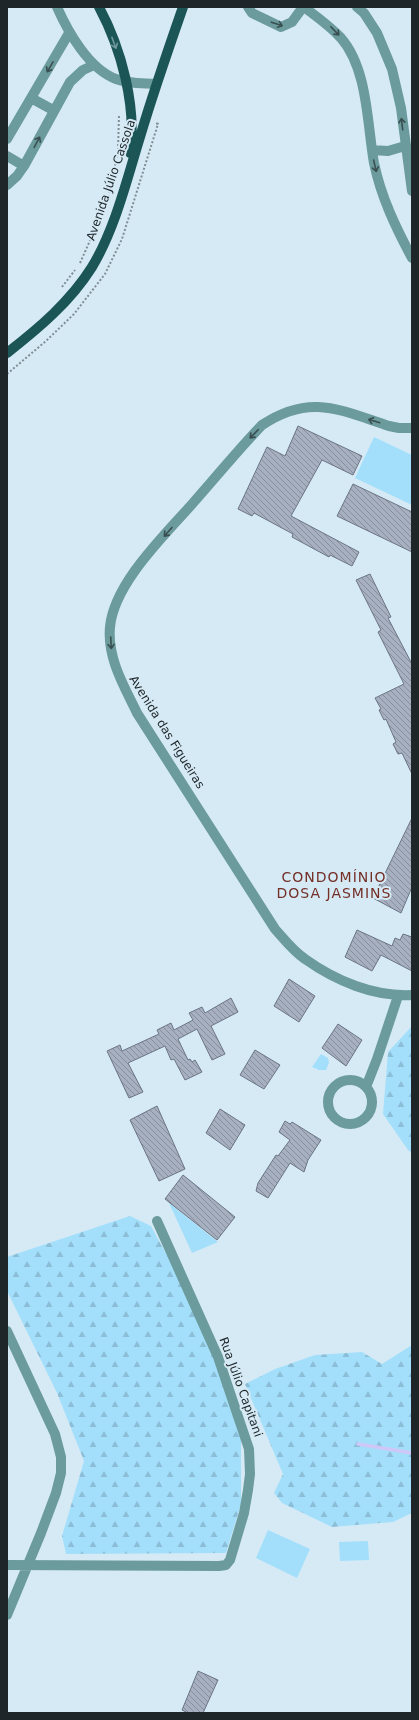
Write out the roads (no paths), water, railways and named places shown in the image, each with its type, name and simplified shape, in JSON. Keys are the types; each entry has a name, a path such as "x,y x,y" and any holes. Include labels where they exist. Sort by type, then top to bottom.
{"main road":[{"path":"99,7 114,42 131,104 132,140 126,184"},
{"name":"Avenida Júlio Cassola","path":"7,353 40,328 67,301 92,268 106,241 126,184 156,84 183,7"}],"street":[{"path":"57,7 69,33 94,65 105,74 126,82 156,84"},
{"path":"248,7 252,13 281,26 292,22 303,7 328,24 342,39 350,51 363,89 378,179 397,231 412,258"},
{"path":"357,7 364,13 377,33 392,69 401,108 412,191"},
{"path":"7,139 69,33"},
{"path":"7,185 17,176 24,166 53,110 70,82 83,70 94,65"},
{"path":"31,98 53,110"},
{"path":"372,150 388,150 405,146"},
{"path":"7,156 24,166"},
{"name":"Avenida das Figueiras","path":"412,428 390,426 329,407 296,409 271,419 262,425 248,439 132,574 114,608 110,628 111,652 119,678 137,713 275,928 290,946 304,959 325,971 358,987 398,996 412,995"},
{"path":"366,1087 353,1080 339,1083 334,1088 330,1094 328,1108 336,1120 343,1124 350,1125 358,1124 367,1118 372,1107 372,1100 366,1087 398,996"},
{"name":"Rua Júlio Capitani","path":"7,1565 219,1566 226,1565 230,1560 244,1513 248,1490 250,1474 249,1448 218,1356 157,1221"},
{"path":"7,1331 55,1434 61,1457 61,1473 56,1493 7,1615"}],"waterway":[{"path":"358,1444 412,1453"}],"district":[{"name":"CONDOMÍNIO DOSA JASMINS","path":"334,886"}]}
